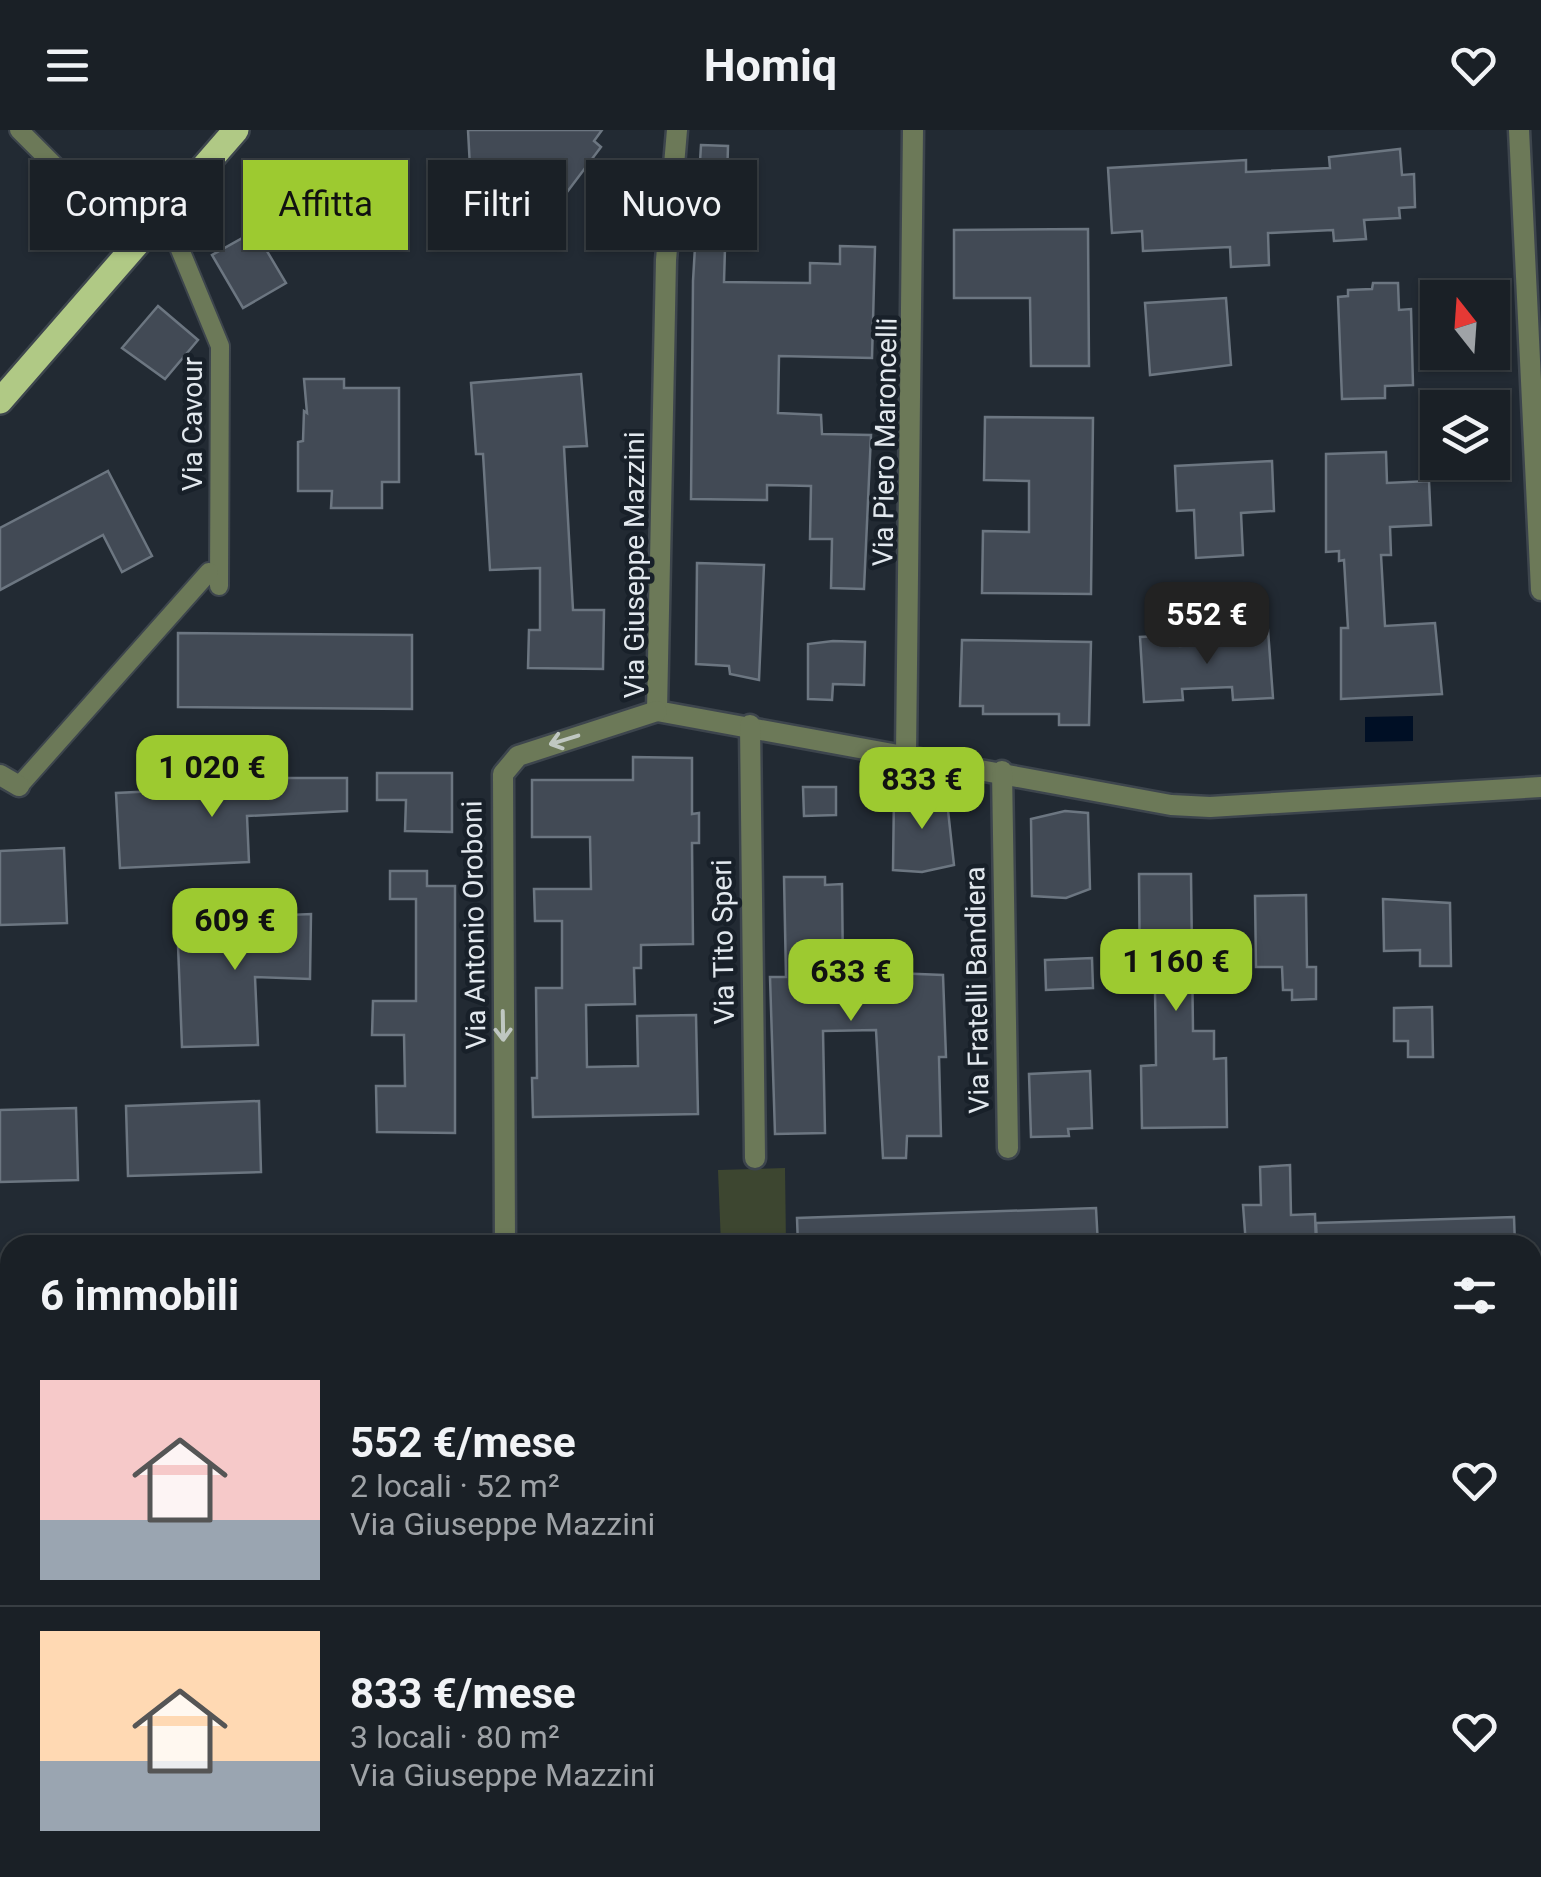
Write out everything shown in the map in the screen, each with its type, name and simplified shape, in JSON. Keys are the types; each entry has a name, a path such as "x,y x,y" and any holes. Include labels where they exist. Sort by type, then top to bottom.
{"main road":[{"path":"209,160 236,130"},
{"path":"0,401 128,250"}],"street":[{"name":"Via Giuseppe Mazzini","path":"677,130 666,260 657,711 1002,771 1171,805 1210,807 1541,787"},
{"name":"Via Piero Maroncelli","path":"906,754 913,130"},
{"path":"1519,130 1539,482 1541,590"},
{"name":"Via Antonio Oroboni","path":"505,1235 503,774 508,764 528,752 657,711"},
{"name":"Via Tito Speri","path":"750,725 755,1158"},
{"name":"Via Fratelli Bandiera","path":"1002,771 1008,1148"},
{"path":"0,775 19,786"}],"lane":[{"path":"19,130 49,160"},
{"name":"Via Cavour","path":"19,786 214,579 220,346 180,250"}],"green space":[{"path":"785,1168 786,1235 721,1235 718,1170"}],"water":[{"path":"1413,716 1413,741 1365,742 1365,717"}],"building":[{"path":"468,130 602,130 594,141 601,147 591,160 586,160 586,167 566,193 566,160 470,160"},
{"path":"701,145 728,146 728,160 700,160"},
{"path":"1400,149 1402,175 1414,174 1415,207 1399,208 1400,218 1364,220 1366,239 1334,241 1333,230 1268,233 1269,265 1231,267 1230,247 1143,251 1142,231 1112,233 1108,168 1246,160 1246,172 1330,168 1329,157"},
{"path":"1088,229 1089,366 1031,366 1030,298 954,298 954,230"},
{"path":"243,238 243,250 266,250 286,283 243,308 212,255"},
{"path":"840,246 875,247 872,358 779,356 778,413 821,415 822,434 871,435 864,589 831,588 832,539 810,539 811,486 767,485 767,500 691,499 695,250 725,250 724,282 810,283 810,263 840,264"},
{"path":"1373,283 1398,283 1399,310 1411,309 1413,385 1385,386 1385,398 1342,399 1338,297 1348,296 1348,290 1372,289"},
{"path":"1226,298 1231,365 1150,375 1145,303"},
{"path":"158,306 198,340 165,379 122,348"},
{"path":"581,374 587,446 564,447 573,610 604,610 603,669 528,668 529,630 540,630 540,568 490,570 483,454 476,454 471,383"},
{"path":"304,379 344,379 344,388 399,388 399,482 382,482 382,508 331,508 332,491 298,491 298,442 303,441 304,411 307,413"},
{"path":"985,417 1093,418 1091,594 982,593 983,531 1029,532 1029,481 984,480"},
{"path":"1386,452 1387,483 1429,481 1431,525 1390,527 1391,555 1381,555 1385,626 1435,623 1442,694 1341,699 1341,628 1348,628 1344,560 1339,561 1339,551 1326,552 1326,454"},
{"path":"1272,461 1274,511 1241,513 1243,555 1196,558 1194,510 1177,511 1175,466"},
{"path":"108,471 152,556 122,572 103,535 0,590 0,528"},
{"path":"697,563 764,565 759,680 730,674 729,666 696,664"},
{"path":"1268,630 1273,698 1233,700 1232,687 1182,689 1183,700 1144,702 1140,637 1179,635 1180,646 1229,643 1228,633"},
{"path":"178,633 412,635 412,709 178,707"},
{"path":"962,640 1091,642 1089,725 1059,725 1059,714 983,714 983,706 960,706"},
{"path":"865,642 864,685 833,684 832,700 808,699 808,644"},
{"path":"633,757 692,758 692,814 699,813 699,843 692,843 693,944 641,945 641,968 634,968 635,1004 586,1005 587,1067 638,1066 637,1016 696,1015 698,1114 533,1117 532,1078 537,1078 536,988 562,988 562,921 535,921 534,889 591,889 590,837 532,837 532,780 633,780"},
{"path":"377,773 452,773 452,832 405,831 406,800 377,800"},
{"path":"285,778 347,778 347,811 247,816 249,862 120,868 116,793 285,785"},
{"path":"803,787 836,787 836,815 804,816"},
{"path":"946,792 954,865 922,872 893,870 894,793"},
{"path":"1065,811 1088,813 1090,889 1066,898 1032,896 1031,819"},
{"path":"64,848 67,923 0,925 0,851"},
{"path":"390,871 427,871 427,886 455,886 455,1133 377,1132 376,1086 405,1086 404,1035 372,1035 373,1001 416,1001 416,899 390,899"},
{"path":"1139,874 1191,874 1193,1031 1214,1031 1214,1059 1226,1058 1227,1127 1142,1128 1141,1066 1156,1065 1155,989 1140,989"},
{"path":"784,877 825,877 825,885 842,884 843,971 943,975 946,1057 939,1057 941,1136 907,1136 906,1158 883,1158 876,1030 823,1031 825,1133 775,1134 770,977 786,977"},
{"path":"1306,895 1307,967 1316,967 1316,999 1292,1000 1292,990 1283,990 1282,967 1256,967 1255,896"},
{"path":"1383,899 1450,903 1451,966 1420,966 1420,950 1384,951"},
{"path":"311,914 310,979 255,977 258,1045 182,1047 177,920"},
{"path":"1092,958 1093,988 1046,990 1045,960"},
{"path":"1432,1007 1433,1057 1408,1057 1408,1041 1394,1041 1394,1008"},
{"path":"1090,1071 1092,1128 1068,1129 1069,1136 1031,1137 1029,1074"},
{"path":"259,1101 261,1172 128,1176 126,1106"},
{"path":"76,1108 78,1180 0,1182 0,1110"},
{"path":"1290,1165 1291,1215 1315,1214 1316,1235 1245,1235 1243,1205 1261,1205 1260,1167"},
{"path":"1096,1208 1097,1235 798,1235 797,1218"},
{"path":"1514,1217 1515,1235 1317,1235 1316,1223"}]}
